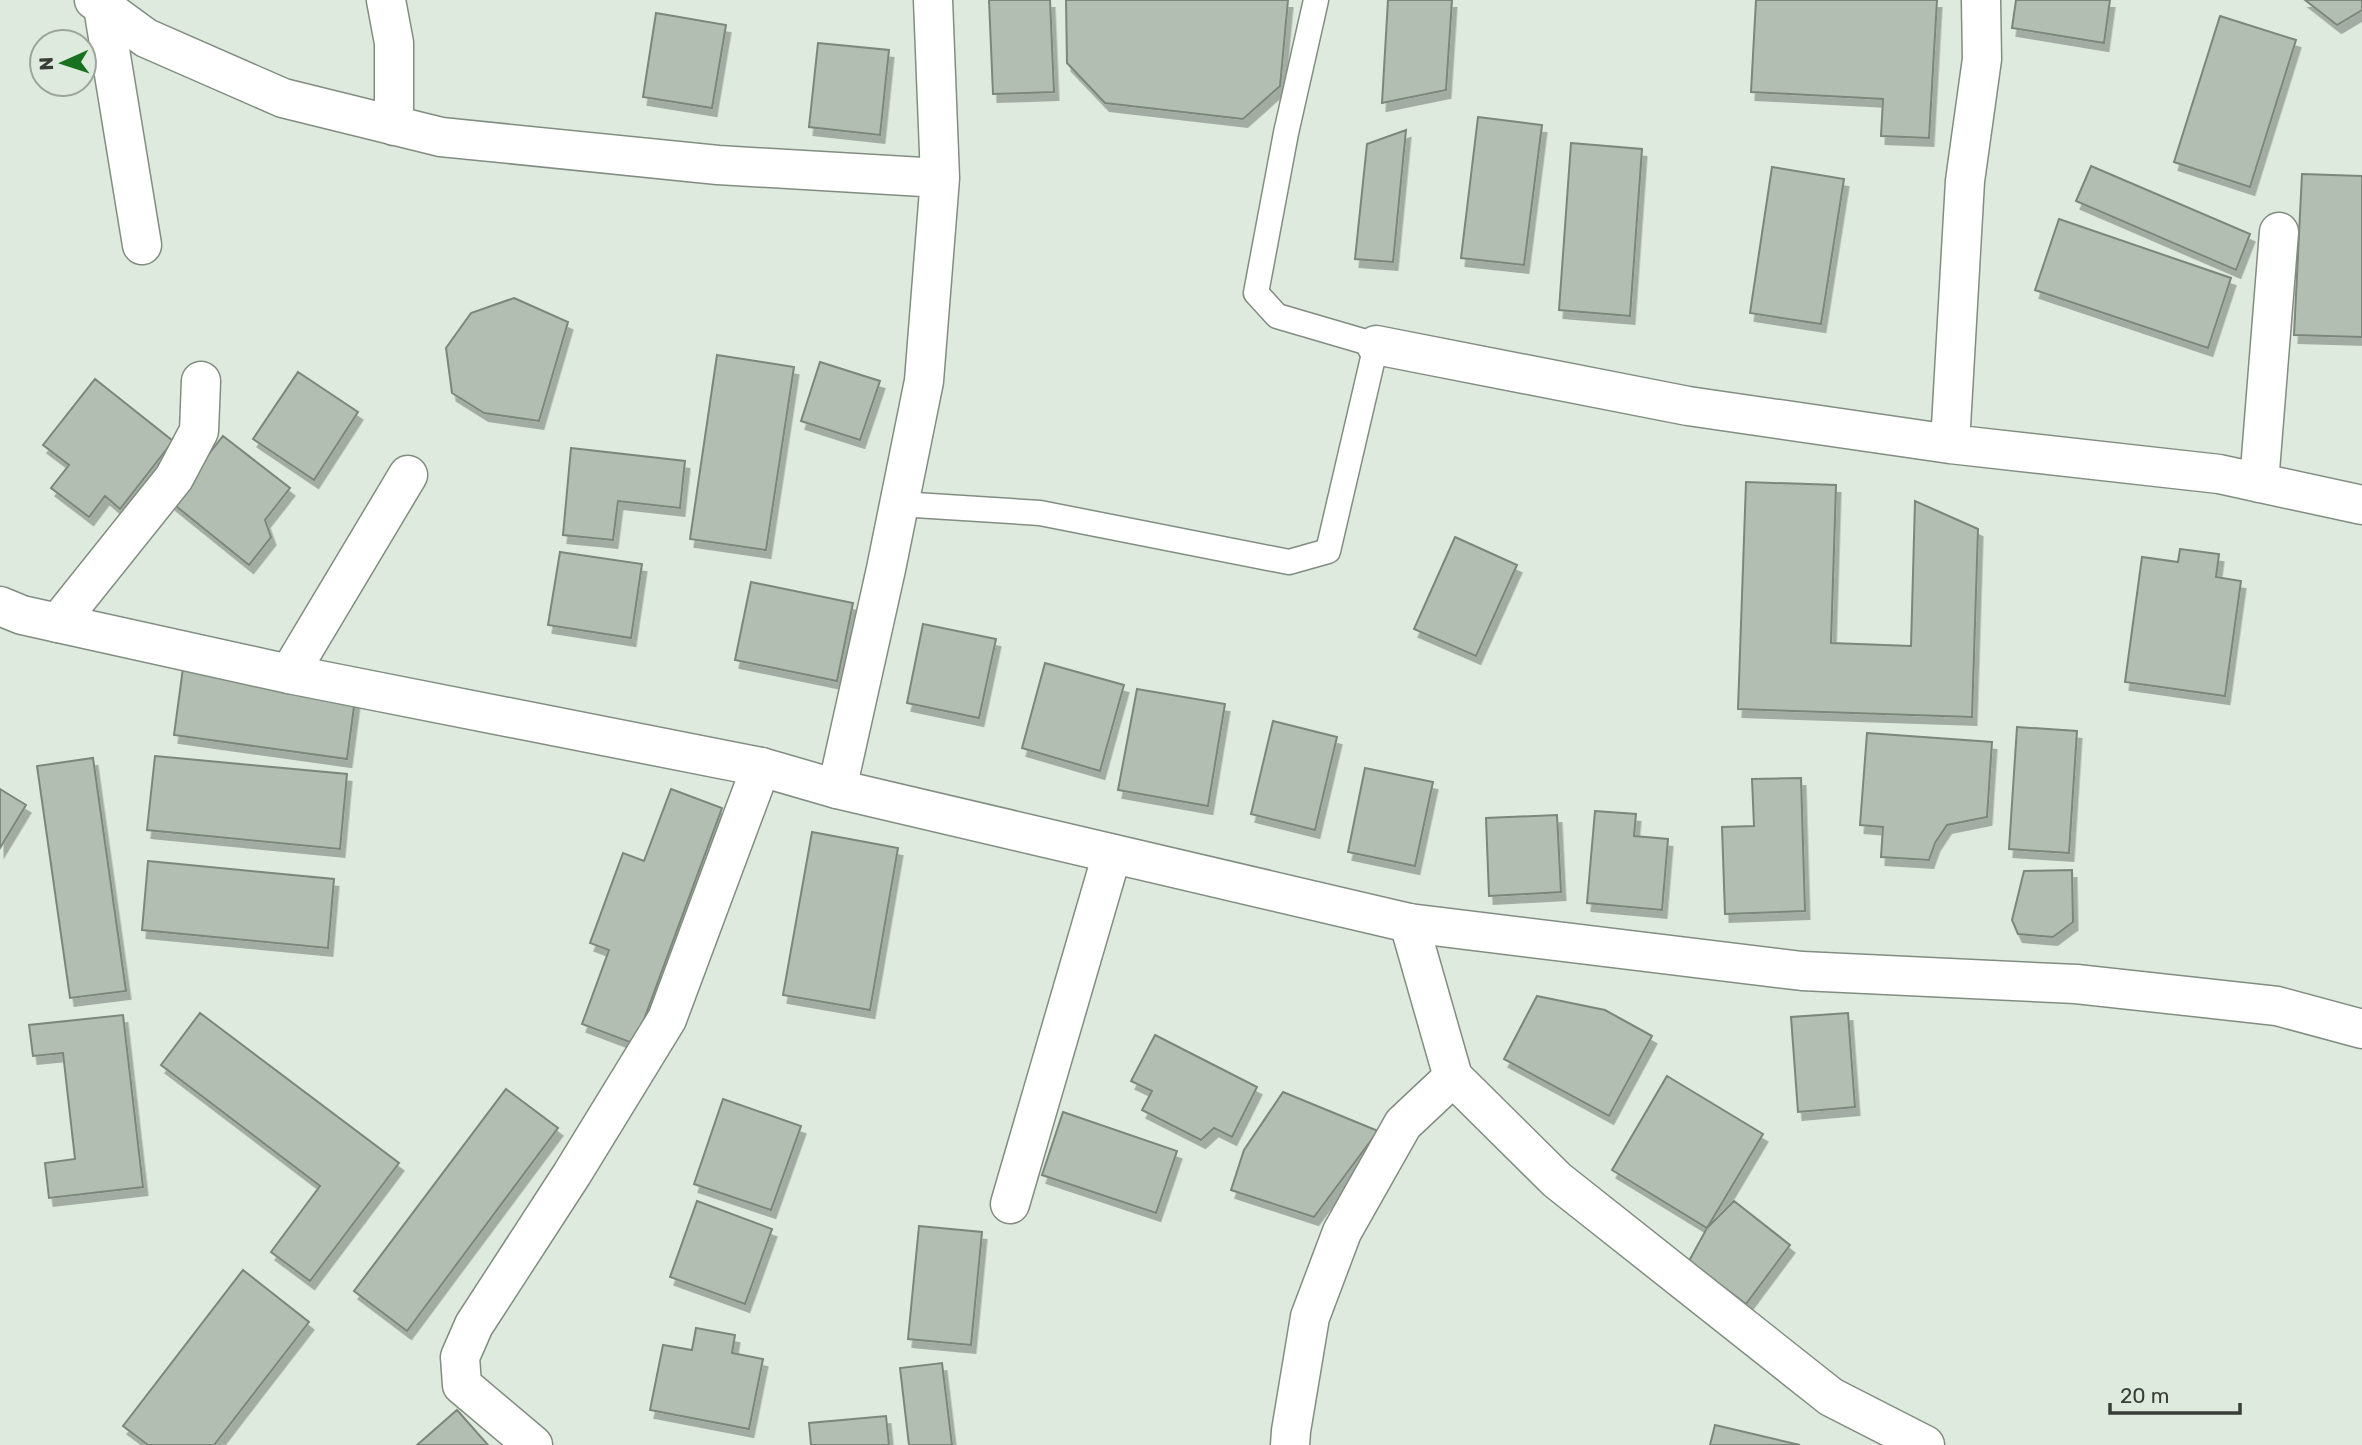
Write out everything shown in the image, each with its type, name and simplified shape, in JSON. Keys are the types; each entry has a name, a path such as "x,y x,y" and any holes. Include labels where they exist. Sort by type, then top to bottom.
{"street":[{"path":"386,0 394,43 394,126"},
{"path":"836,789 887,569 924,381 940,178 933,0"},
{"path":"1950,444 1965,181 1982,59 1981,0"},
{"path":"99,4 146,38 283,98 440,137 718,164 940,178"},
{"path":"99,4 142,245"},
{"path":"2259,483 2279,232"},
{"path":"1376,345 1688,406 1950,444 2219,474 2362,505"},
{"path":"58,623 174,478 199,431 201,381"},
{"path":"289,674 408,475"},
{"path":"0,606 22,615 289,674 761,767 836,789 1409,923 1802,971 2076,984 2277,1006 2362,1029"},
{"path":"533,1445 462,1385 460,1357 474,1325 572,1174 667,1019 761,767"},
{"path":"1010,1204 1112,854"},
{"path":"1409,923 1453,1077 1557,1180 1831,1397 1925,1445"},
{"path":"1290,1445 1310,1317 1342,1232 1403,1124 1453,1077"}],"lane":[{"path":"899,504 1040,513 1289,562 1328,551 1376,345 1277,316 1256,293 1286,133 1316,0"}],"building":[{"path":"989,0 1050,0 1054,92 993,94"},
{"path":"1066,0 1288,0 1280,86 1243,119 1105,103 1067,63"},
{"path":"1388,0 1452,0 1446,90 1382,103"},
{"path":"1756,0 1937,0 1929,138 1881,136 1883,99 1751,92"},
{"path":"2016,0 2110,0 2104,43 2012,28"},
{"path":"2305,0 2362,0 2362,10 2337,25"},
{"path":"656,13 726,25 712,108 643,97"},
{"path":"2220,16 2296,40 2250,187 2174,162"},
{"path":"818,43 889,50 880,135 809,127"},
{"path":"1478,117 1542,125 1524,265 1461,258"},
{"path":"1406,130 1393,262 1355,259 1367,144"},
{"path":"1571,143 1642,149 1630,316 1559,310"},
{"path":"2091,166 2250,234 2236,270 2076,201"},
{"path":"1772,167 1844,179 1821,324 1750,313"},
{"path":"2302,174 2362,176 2362,337 2294,335"},
{"path":"2059,219 2231,278 2208,348 2035,290"},
{"path":"514,298 568,322 539,421 484,413 452,393 446,348 471,313"},
{"path":"717,355 794,367 766,550 690,539"},
{"path":"820,362 880,381 860,440 801,421"},
{"path":"298,372 358,412 314,480 253,439"},
{"path":"95,379 173,441 120,509 105,496 89,517 51,488 69,465 43,445"},
{"path":"223,436 290,488 265,520 271,537 249,565 171,502"},
{"path":"571,448 685,461 680,508 618,501 613,540 563,535"},
{"path":"1746,482 1836,485 1831,643 1911,646 1915,501 1978,529 1972,717 1738,709"},
{"path":"1455,537 1517,565 1476,656 1414,629"},
{"path":"2180,549 2219,554 2216,577 2241,581 2225,696 2125,682 2142,557 2178,562"},
{"path":"560,552 642,564 631,638 548,625"},
{"path":"751,582 853,603 837,681 735,660"},
{"path":"923,624 996,639 979,718 907,703"},
{"path":"1045,663 1124,685 1100,771 1022,748"},
{"path":"183,668 356,692 347,759 174,735"},
{"path":"1137,689 1225,704 1208,806 1118,790"},
{"path":"1273,721 1337,737 1315,830 1251,814"},
{"path":"2017,727 2077,731 2069,853 2009,849"},
{"path":"1867,733 1992,742 1987,817 1947,825 1935,843 1929,860 1881,857 1883,827 1860,825"},
{"path":"155,756 347,774 340,849 147,830"},
{"path":"93,758 126,991 70,998 37,766"},
{"path":"1365,768 1433,782 1415,866 1348,852"},
{"path":"1801,778 1805,911 1725,914 1722,827 1754,826 1752,779"},
{"path":"0,789 26,805 0,848"},
{"path":"671,789 722,808 635,1044 582,1024 609,950 590,943 623,853 644,861"},
{"path":"1595,811 1636,814 1634,836 1668,839 1662,910 1587,903"},
{"path":"1557,815 1561,892 1489,896 1486,818"},
{"path":"812,832 898,848 870,1010 783,995"},
{"path":"148,861 334,879 328,948 142,930"},
{"path":"2072,870 2073,922 2053,937 2018,934 2012,920 2024,871"},
{"path":"1537,996 1605,1010 1652,1036 1609,1116 1504,1059"},
{"path":"200,1013 399,1163 310,1281 271,1252 320,1186 161,1065"},
{"path":"1848,1013 1855,1107 1798,1112 1791,1017"},
{"path":"123,1015 143,1187 49,1198 45,1163 75,1159 63,1053 33,1056 29,1025"},
{"path":"1155,1035 1257,1087 1232,1137 1214,1128 1201,1140 1142,1110 1152,1091 1131,1081"},
{"path":"1667,1076 1763,1134 1707,1228 1612,1170"},
{"path":"506,1089 558,1128 407,1331 354,1291"},
{"path":"1283,1092 1378,1131 1314,1217 1231,1190 1244,1150"},
{"path":"723,1099 801,1126 771,1210 694,1184"},
{"path":"1063,1112 1177,1151 1156,1213 1042,1175"},
{"path":"697,1201 772,1229 745,1304 670,1277"},
{"path":"1734,1201 1790,1245 1746,1304 1689,1261 1707,1228"},
{"path":"919,1226 982,1232 971,1345 908,1339"},
{"path":"243,1270 309,1322 214,1445 148,1445 123,1426"},
{"path":"696,1328 735,1335 732,1353 763,1359 749,1429 650,1410 663,1345 692,1350"},
{"path":"942,1363 952,1445 909,1445 900,1368"},
{"path":"457,1410 488,1445 417,1445"},
{"path":"886,1416 889,1445 811,1445 809,1423"},
{"path":"1715,1425 1800,1445 1710,1445"}]}
